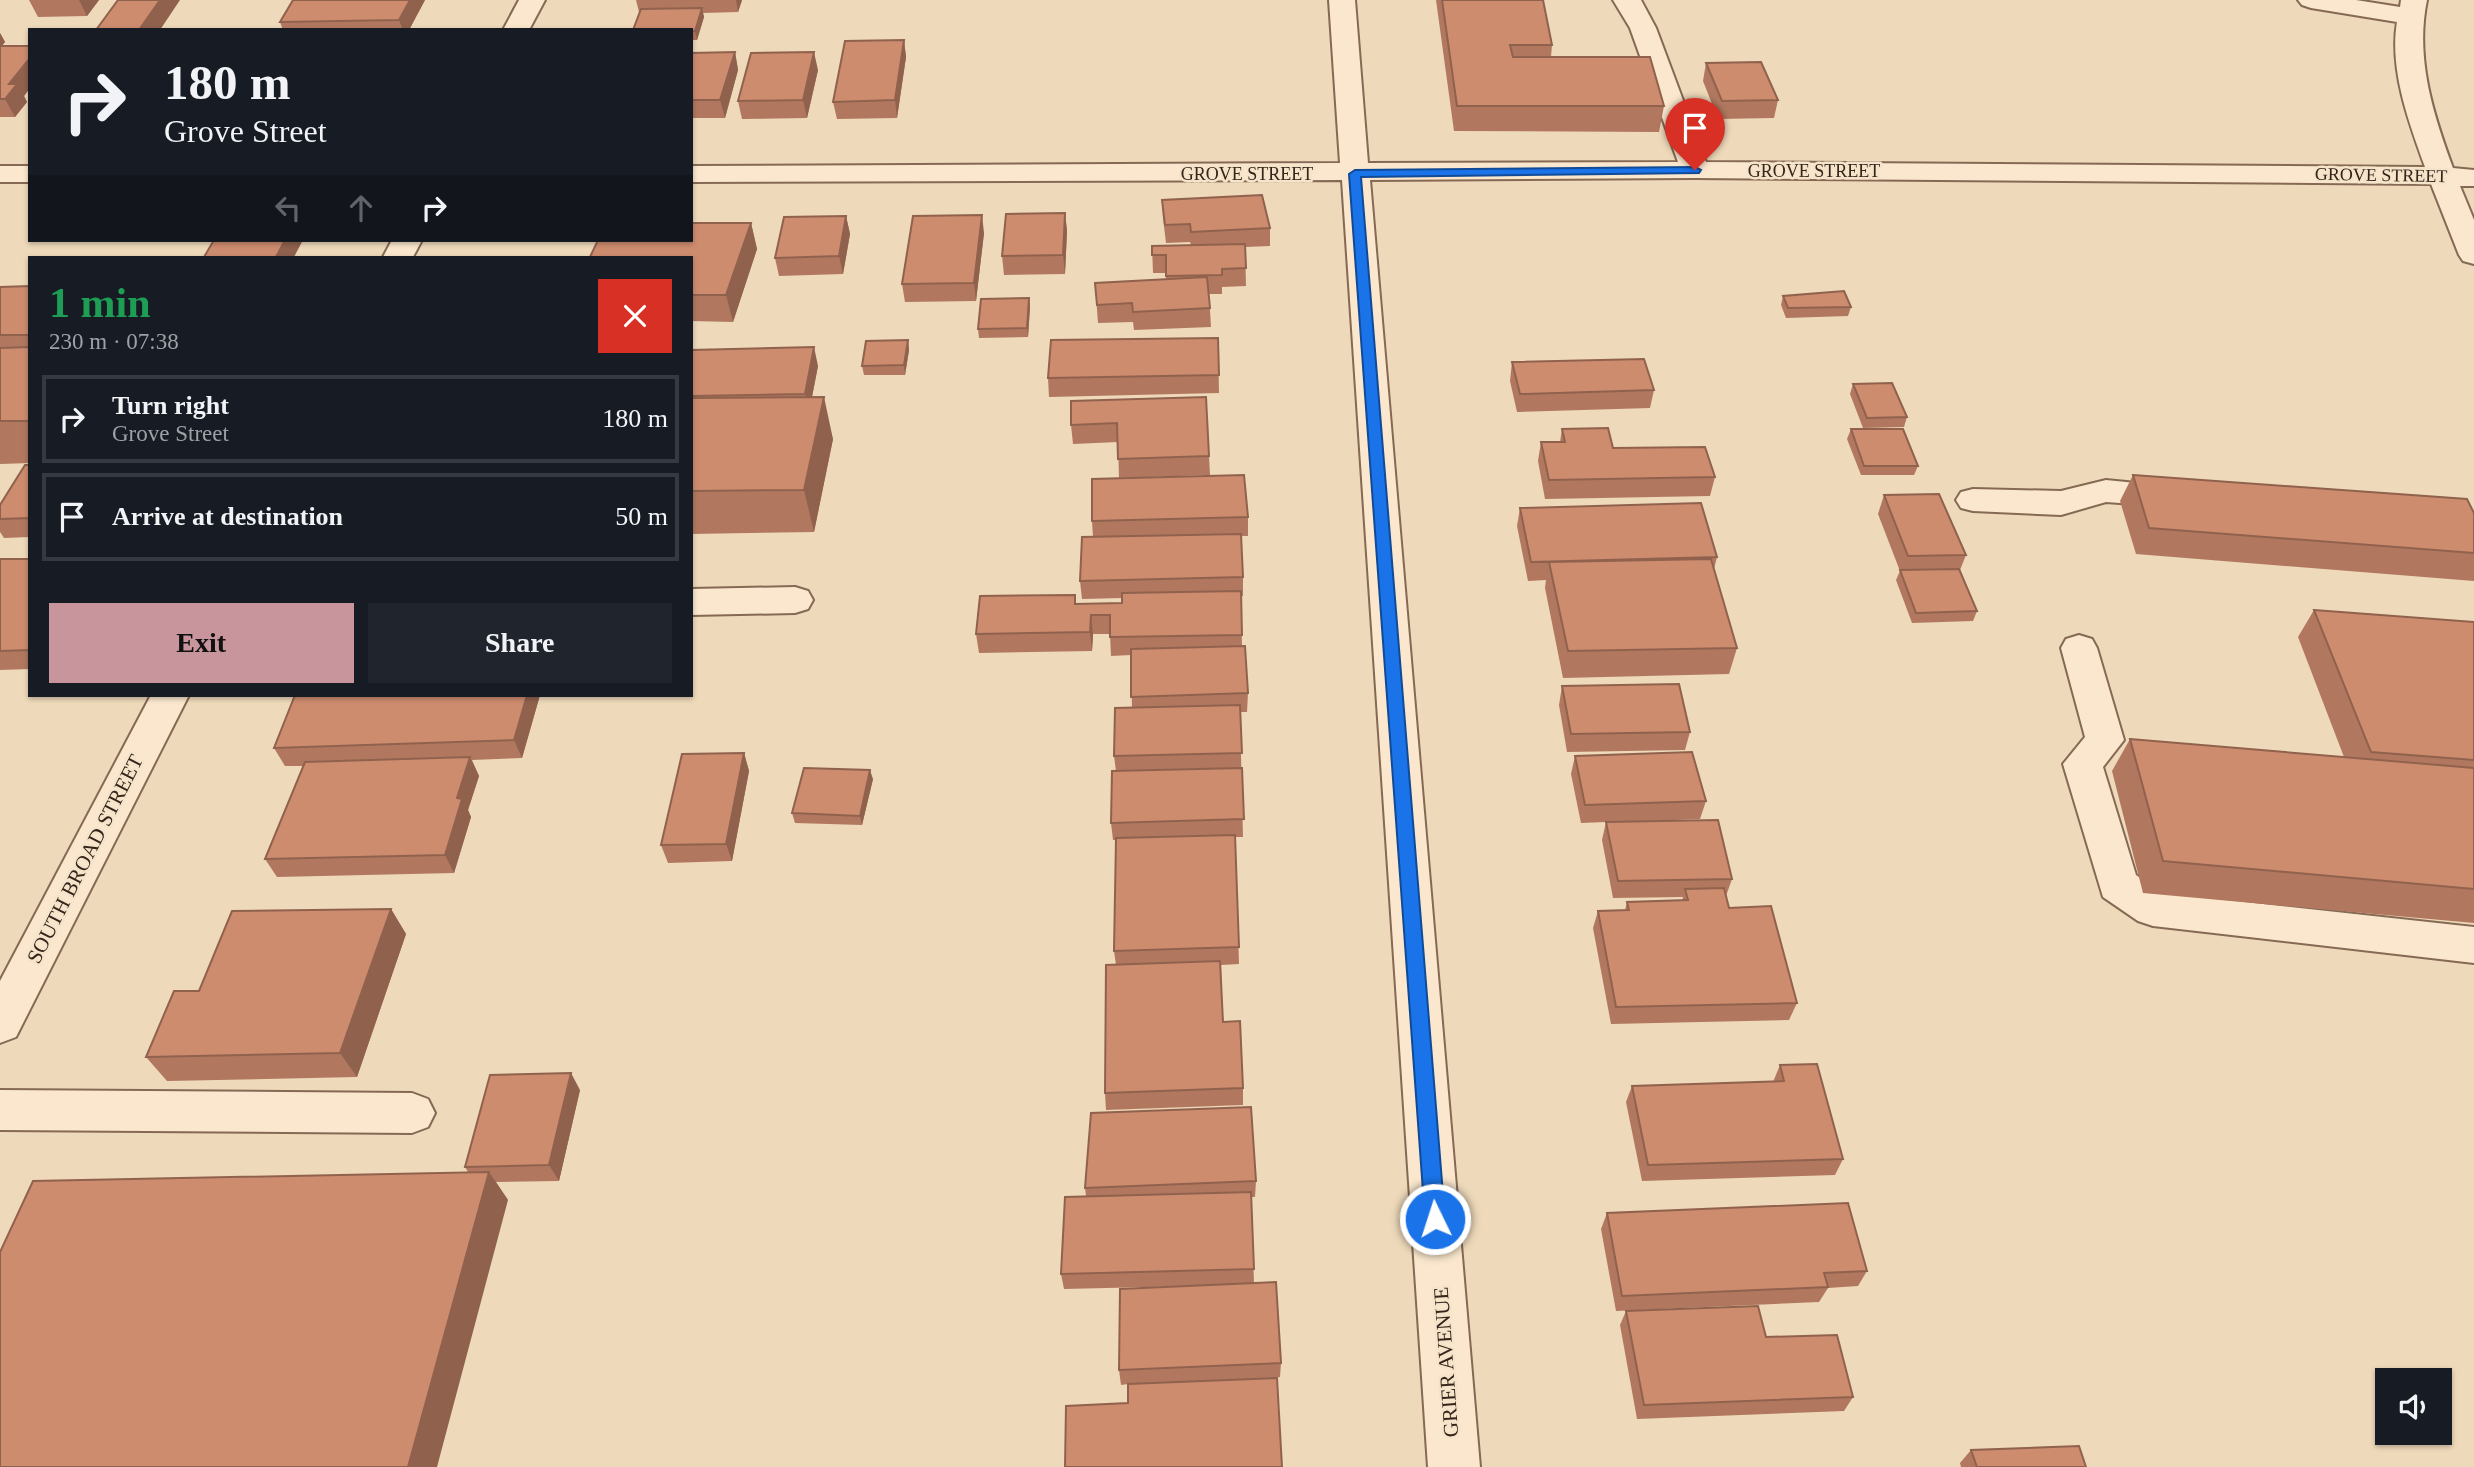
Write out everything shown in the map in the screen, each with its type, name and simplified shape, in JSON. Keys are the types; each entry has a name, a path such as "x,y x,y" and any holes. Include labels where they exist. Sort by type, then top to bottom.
{"street":[{"path":"517,28 532,0"},
{"name":"GRIER AVENUE","path":"1342,0 1454,1467"},
{"path":"1626,0 1633,6 1643,27 1695,170"},
{"path":"2311,0 2410,8 2407,55 2440,174 2474,256"},
{"name":"GROVE STREET","path":"693,174 1355,174 1695,170 2440,174 2474,178"},
{"path":"0,174 28,174"},
{"path":"1973,500 2061,503 2106,491 2202,498"},
{"path":"693,602 795,600"},
{"path":"2079,648 2105,740 2082,764 2118,885 2153,909 2474,945"},
{"name":"SOUTH BROAD STREET","path":"0,1024 169,697"},
{"path":"0,1110 412,1113"}],"building":[{"path":"118,0 160,0 140,28 97,28"},
{"path":"293,0 410,0 399,20 280,22"},
{"path":"1442,0 1543,0 1552,45 1510,45 1513,57 1650,57 1664,106 1457,106"},
{"path":"702,8 695,31 693,28 634,28 641,9"},
{"path":"904,40 895,100 833,102 845,41"},
{"path":"0,46 28,46 28,60 9,84 17,84 5,99 0,99"},
{"path":"735,52 720,100 693,100 693,53"},
{"path":"814,52 803,100 738,101 751,53"},
{"path":"1761,62 1778,100 1722,101 1706,63"},
{"path":"1262,195 1270,228 1191,232 1190,224 1165,225 1162,200"},
{"path":"1065,213 1063,255 1002,256 1006,214"},
{"path":"982,215 974,283 902,284 913,216"},
{"path":"846,216 839,256 775,258 784,217"},
{"path":"693,223 751,223 726,295 693,295 693,256 590,256 597,242 693,242"},
{"path":"213,242 284,242 277,256 205,256"},
{"path":"1245,244 1246,268 1222,269 1222,275 1166,276 1166,255 1152,255 1152,246"},
{"path":"1207,277 1210,308 1133,312 1132,303 1097,305 1095,283"},
{"path":"28,286 28,335 0,335 0,287"},
{"path":"1844,291 1851,307 1788,308 1783,296"},
{"path":"1029,298 1027,328 978,329 981,299"},
{"path":"1218,338 1219,375 1048,378 1051,340"},
{"path":"908,340 904,365 862,366 866,341"},
{"path":"28,347 28,421 0,421 0,348"},
{"path":"814,347 805,394 693,396 693,350"},
{"path":"1644,359 1654,390 1520,394 1512,362"},
{"path":"1892,383 1907,417 1867,418 1853,384"},
{"path":"824,397 804,490 693,491 693,398"},
{"path":"1206,397 1209,456 1118,459 1117,423 1071,425 1071,401"},
{"path":"1608,428 1613,448 1705,447 1715,477 1549,480 1541,442 1565,442 1562,429"},
{"path":"1851,429 1903,429 1918,466 1864,466"},
{"path":"25,465 28,465 28,518 0,519 0,505"},
{"path":"1244,475 1248,517 1092,521 1092,479"},
{"path":"2133,475 2467,499 2474,513 2474,553 2149,528"},
{"path":"1939,494 1966,555 1908,556 1884,495"},
{"path":"1701,503 1717,557 1531,562 1520,508"},
{"path":"1241,534 1243,577 1080,581 1082,537"},
{"path":"0,559 28,559 28,650 0,651"},
{"path":"1711,559 1737,648 1568,651 1549,562"},
{"path":"1959,569 1977,611 1916,613 1900,570"},
{"path":"1241,591 1242,635 1110,637 1110,615 1091,615 1090,632 976,634 980,596 1075,595 1075,604 1122,603 1122,593"},
{"path":"2314,610 2474,622 2474,760 2371,752"},
{"path":"1245,646 1248,693 1131,697 1131,649"},
{"path":"1679,684 1690,732 1571,734 1562,686"},
{"path":"294,697 526,697 514,740 274,748"},
{"path":"1240,705 1242,753 1114,756 1115,708"},
{"path":"2130,739 2474,768 2474,889 2163,861"},
{"path":"1692,752 1706,801 1585,805 1575,756"},
{"path":"744,753 726,844 661,845 682,754"},
{"path":"470,757 457,798 462,799 445,855 265,859 305,762"},
{"path":"804,768 870,770 860,816 792,813"},
{"path":"1242,768 1244,819 1111,823 1112,771"},
{"path":"1718,820 1732,879 1618,881 1606,822"},
{"path":"1235,835 1239,947 1114,951 1116,838"},
{"path":"1724,888 1729,908 1771,906 1797,1003 1616,1007 1598,911 1629,910 1627,902 1688,900 1685,889"},
{"path":"391,909 340,1053 146,1057 174,991 199,991 232,911"},
{"path":"1220,961 1223,1022 1240,1021 1243,1088 1105,1093 1106,965"},
{"path":"1817,1064 1843,1159 1648,1165 1632,1086 1784,1081 1780,1065"},
{"path":"571,1073 549,1165 465,1167 490,1075"},
{"path":"1251,1107 1256,1181 1085,1188 1091,1113"},
{"path":"489,1172 408,1467 0,1467 0,1252 33,1181"},
{"path":"1251,1192 1254,1269 1061,1274 1065,1197"},
{"path":"1848,1203 1867,1271 1824,1273 1828,1287 1622,1296 1607,1213"},
{"path":"1276,1282 1281,1363 1119,1370 1120,1289"},
{"path":"1758,1306 1766,1337 1837,1335 1853,1397 1644,1405 1626,1311"},
{"path":"1277,1378 1282,1467 1065,1467 1066,1406 1128,1403 1128,1384"},
{"path":"2079,1446 2086,1467 1977,1467 1971,1450"}],"route":[{"path":"1435,1219 1355,174 1695,170"}]}
